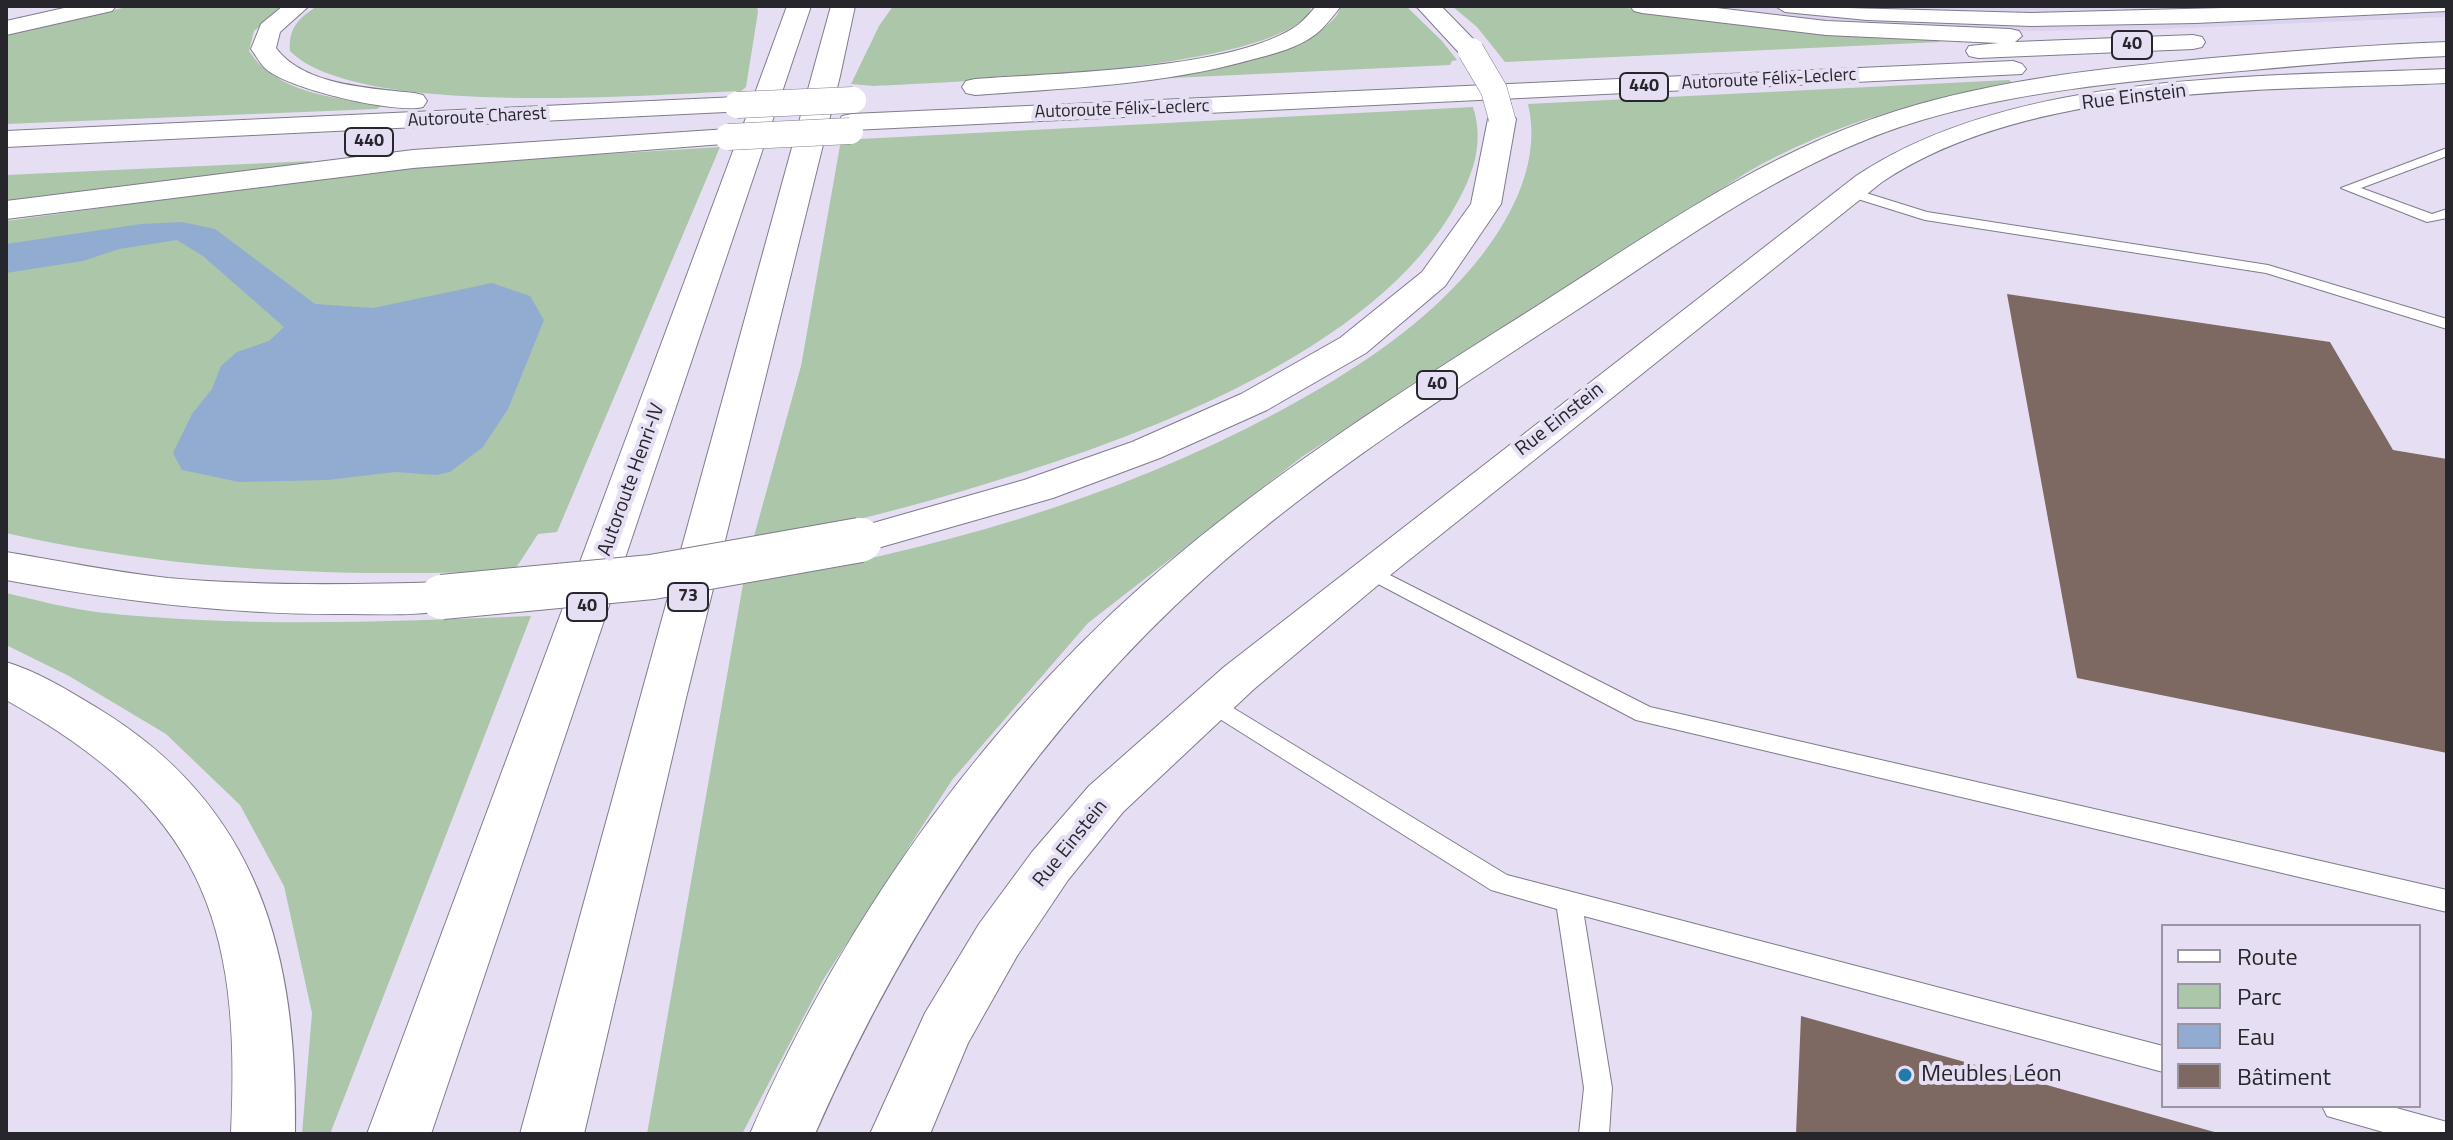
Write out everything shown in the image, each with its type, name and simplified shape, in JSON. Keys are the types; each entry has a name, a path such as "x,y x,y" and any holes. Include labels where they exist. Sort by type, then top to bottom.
{"highway":[{"path":"6,14 45,6"},
{"path":"6,28 104,6"},
{"path":"297,6 270,29 265,38 266,55 282,70 328,88 374,97 465,105 701,107"},
{"path":"775,6 775,79"},
{"name":"Autoroute Henri-IV","path":"399,1134 799,6"},
{"name":"73","path":"552,1134 662,698 850,106 843,6"},
{"path":"948,90 1152,72 1231,58 1294,38 1320,21 1329,6"},
{"path":"6,566 126,587 199,594 353,600 506,594 657,577 860,540 994,505 1114,465 1222,419 1347,349 1424,286 1465,241 1495,184 1503,152 1502,119 1494,90 1471,51 1428,6"},
{"path":"1642,6 1769,23 1897,33 2282,38"},
{"path":"850,106 868,13"},
{"name":"Autoroute Félix-Leclerc","path":"850,106 2447,31"},
{"name":"Autoroute Félix-Leclerc","path":"850,106 1055,121 1242,106 2447,49"},
{"name":"40","path":"782,1134 826,1044 904,905 969,809 1033,726 1099,653 1185,571 1275,496 1365,431 1739,191 1801,156 1844,137 1942,106 2029,88 2369,52"},
{"path":"6,210 385,162 547,148 917,94"},
{"name":"Autoroute Charest","path":"6,139 701,107 733,123"},
{"name":"Autoroute Charest","path":"6,158 733,123"},
{"path":"6,679 63,710 134,759 184,812 226,877 242,915 258,979 266,1084 263,1134"},
{"path":"584,1134 662,698"}],"street":[{"path":"1785,6 1907,17 2051,21 2442,6"},
{"name":"Rue Einstein","path":"900,1134 945,1031 998,940 1050,866 1106,799 1212,703 1370,571 1850,192 1910,154 1933,144 1983,127 2062,108 2184,91 2447,76"}],"lane":[{"path":"2447,152 2348,188 2447,225"},
{"path":"1850,192 1925,216 2268,269 2447,324"},
{"path":"2432,219 2447,213"},
{"path":"1370,571 1644,714 2447,901"},
{"path":"1212,703 1500,883 2161,1058"},
{"path":"1569,901 1598,1088 1594,1134"},
{"path":"2344,1108 2442,1134"}],"shaded area":[{"path":"1683,6 2447,6 2447,17 2033,31 1849,24"}],"green space":[{"path":"131,6 286,6 254,31 249,51 261,65 291,85 309,92 383,105 377,109 6,124 6,35"},
{"path":"317,6 757,6 758,12 746,87 741,91 504,98 375,86 324,72 290,51 296,24"},
{"path":"893,6 1312,6 1290,28 1245,46 1182,59 1037,76 874,86 851,84 879,26"},
{"path":"1341,6 1406,6 1457,60 1450,65 1129,80 1213,65 1281,48 1331,22"},
{"path":"1452,6 1612,6 1694,18 1934,38 1940,42 1505,62 1477,27"},
{"path":"2009,80 2014,84 1876,116 1810,141 1746,173 1303,456 1088,623 952,780 823,980 742,1134 647,1134 743,584 950,539 1084,497 1214,444 1334,380 1388,344 1438,303 1461,280 1494,238 1514,203 1528,164 1531,124 1528,104"},
{"path":"1473,107 1477,122 1477,150 1464,190 1450,215 1409,267 1357,314 1297,355 1230,391 1090,450 908,507 831,526 753,540 801,366 841,140"},
{"path":"720,147 557,532 538,534 514,571 385,573 258,569 133,556 6,533 6,221 444,164"},
{"path":"312,161 307,165 6,203 6,175"},
{"path":"6,593 96,612 205,620 368,622 531,616 330,1134 302,1134 312,1013 284,886 240,805 166,734 69,676 6,645"}],"water":[{"path":"182,222 215,229 315,304 373,308 492,283 530,296 544,320 508,409 483,447 450,472 436,475 395,472 328,480 239,482 182,470 173,453 192,414 212,389 221,366 237,352 269,341 284,327 203,256 177,240 119,249 83,261 6,273 6,244 141,224"}],"building":[{"path":"2007,294 2330,342 2393,450 2447,459 2447,753 2077,678"},
{"name":"Meubles Léon","path":"1801,1016 2218,1133 2218,1134 1796,1134"}],"place":[{"name":"Meubles Léon","path":"1905,1075"}]}
